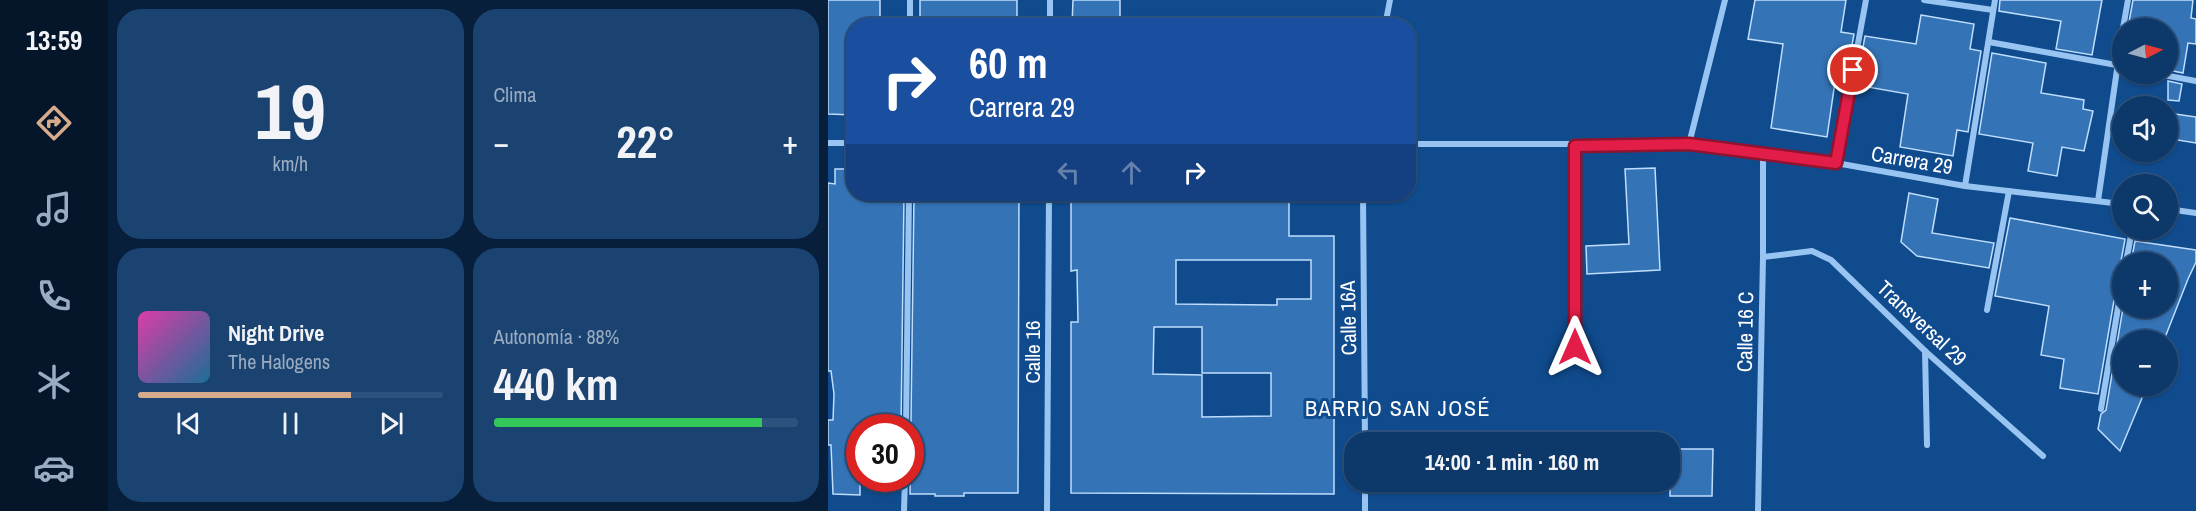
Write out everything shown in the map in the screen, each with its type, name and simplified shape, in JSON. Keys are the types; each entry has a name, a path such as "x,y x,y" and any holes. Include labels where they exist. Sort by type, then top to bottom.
{"street":[{"path":"910,0 910,18"},
{"path":"1050,0 1050,18"},
{"path":"1387,18 1390,0"},
{"path":"1689,144 1725,0"},
{"path":"1836,163 1866,0"},
{"path":"1924,0 1994,10"},
{"path":"1965,186 1995,0"},
{"path":"2125,18 2128,0"},
{"path":"1989,42 2112,65"},
{"path":"2178,78 2196,81"},
{"path":"2098,201 2117,84"},
{"path":"828,143 846,143"},
{"name":"Carrera 29","path":"1416,144 1575,146 1689,144 1836,163 1965,186 2112,203"},
{"path":"1575,146 1575,347"},
{"name":"Calle 16 C","path":"1758,511 1763,154"},
{"path":"1987,310 2009,191"},
{"path":"906,414 909,201"},
{"name":"Calle 16","path":"1047,511 1049,201"},
{"name":"Calle 16A","path":"1363,201 1365,432"},
{"path":"2178,210 2196,213"},
{"name":"Transversal 29","path":"1763,257 1812,251 1831,260 1925,351 2043,456"},
{"path":"2101,409 2116,318"},
{"path":"1925,351 1927,445"},
{"path":"904,511 905,492"},
{"path":"1365,492 1365,511"}],"building":[{"path":"828,0 880,0 880,18 846,18 846,115 828,114"},
{"path":"920,0 1017,0 1017,18 920,18"},
{"path":"1073,0 1120,0 1120,18 1072,18"},
{"path":"1755,0 1846,0 1841,32 1854,34 1845,84 1835,82 1827,137 1771,128 1783,44 1748,39"},
{"path":"2000,0 2102,0 2092,55 2056,49 2061,21 1999,11"},
{"path":"2133,0 2193,0 2191,18 2196,19 2196,44 2188,43 2183,73 2178,72 2178,18 2130,18"},
{"path":"1921,15 1974,24 1970,49 1981,51 1968,132 1957,130 1953,156 1900,147 1908,94 1856,85 1865,36 1916,44"},
{"path":"1992,53 2046,63 2041,93 2084,100 2083,109 2093,111 2084,151 2062,147 2057,176 2028,171 2033,143 1979,134"},
{"path":"2168,84 2182,84 2179,101 2178,96 2168,96"},
{"path":"2178,114 2196,117 2196,143 2178,140"},
{"path":"1655,168 1660,270 1587,274 1586,246 1629,244 1625,169"},
{"path":"835,169 846,169 846,201 904,201 901,414 846,414 846,492 860,492 860,495 833,494 831,445 828,445 828,420 833,420 834,394 831,371 828,371 828,183 835,184"},
{"path":"1909,193 1938,199 1932,233 1994,243 1989,268 1917,256 1901,242"},
{"path":"914,201 1019,201 1018,493 964,493 964,496 935,496 935,494 910,494 910,492 924,492 924,414 911,414"},
{"path":"1071,201 1289,201 1289,236 1334,236 1334,494 1071,493 1071,322 1078,322 1077,270 1071,271","holes":["1176,260 1311,260 1311,299 1277,299 1277,305 1176,304","1154,327 1202,327 1202,373 1271,373 1271,416 1202,417 1202,375 1153,374"]},
{"path":"2010,218 2112,237 2112,240 2125,240 2123,252 2112,252 2112,312 2098,394 2060,388 2064,359 2041,355 2049,306 1995,296"},
{"path":"2135,241 2196,250 2196,262 2178,304 2178,252 2133,252"},
{"path":"2121,318 2173,318 2168,330 2119,330"},
{"path":"2112,374 2112,396 2143,396 2120,451 2098,429 2101,414 2106,410"},
{"path":"1680,449 1713,449 1712,496 1670,496 1670,492 1680,492"}],"district":[{"name":"BARRIO SAN JOSÉ","path":"1398,408"}],"route":[{"path":"1575,347 1575,146 1689,144 1836,163 1853,70"}]}
